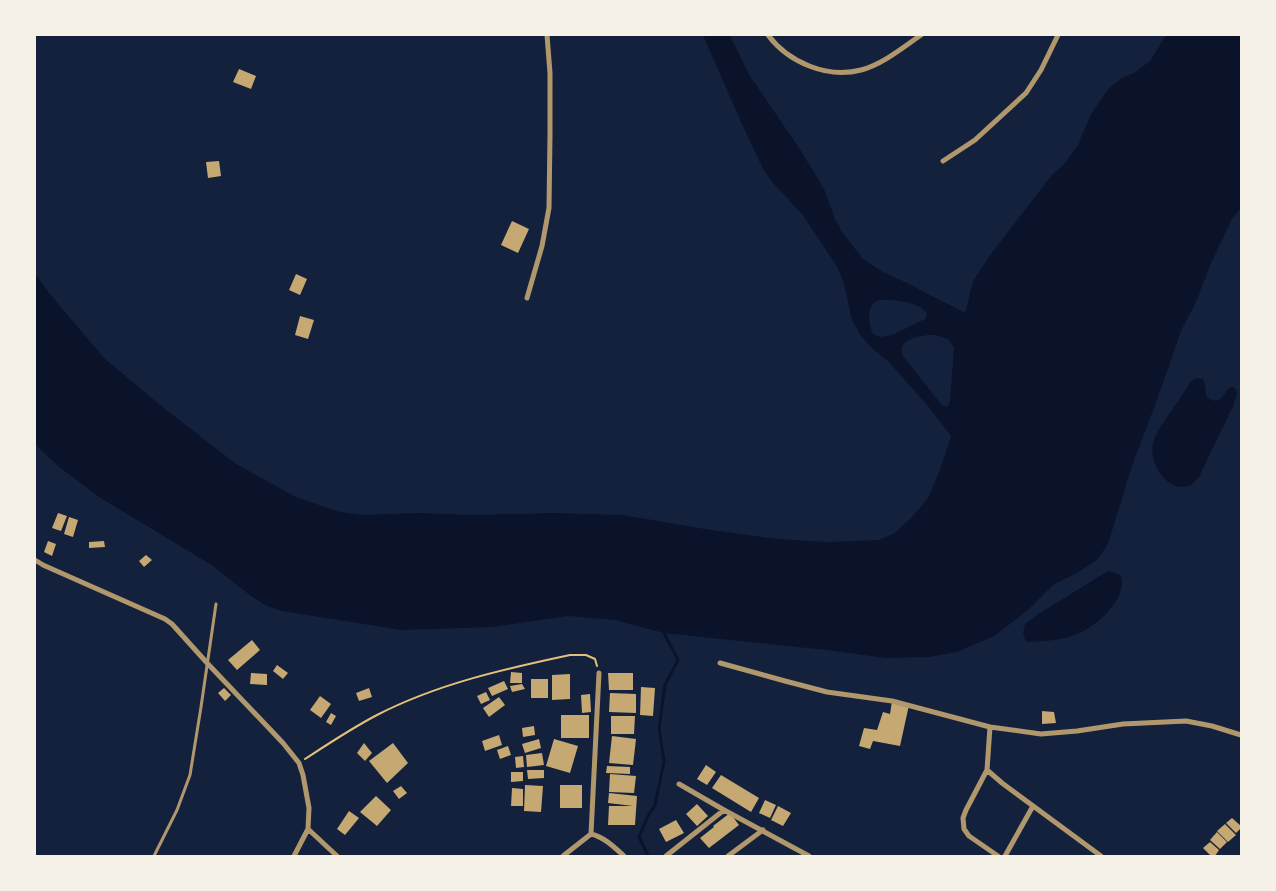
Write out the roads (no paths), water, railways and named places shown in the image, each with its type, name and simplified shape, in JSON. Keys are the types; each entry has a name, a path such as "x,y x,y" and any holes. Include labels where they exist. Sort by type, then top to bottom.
{"street":[{"path":"527,298 542,246 548,208 550,73 546,35"},
{"path":"768,35 774,44 794,60 816,68 840,72 860,70 881,62 921,35"},
{"path":"943,161 975,140 1026,93 1041,70 1058,35"},
{"path":"35,560 165,619 172,624 283,743 299,763 309,808 308,829 294,856"},
{"path":"720,663 827,692 892,701 990,727 1041,734 1123,724 1186,721 1212,726 1241,735"},
{"path":"563,856 591,834 599,673"},
{"path":"990,727 986,770 963,818 964,829 969,836 998,856"},
{"path":"986,770 1032,806 1102,856"},
{"path":"679,784 805,855"},
{"path":"1005,856 1032,806"},
{"path":"666,856 724,810"},
{"path":"308,829 337,856"},
{"path":"728,856 763,830"},
{"path":"591,834 611,844 624,856"}],"lane":[{"path":"154,856 177,810 190,775 216,604"}],"water":[{"path":"703,35 730,35 748,73 801,151 824,189 842,232 863,259 883,272 965,313 973,281 991,254 1051,176 1064,164 1078,145 1091,114 1109,88 1150,61 1166,35 1241,35 1241,208 1232,219 1212,261 1196,302 1181,331 1132,466 1108,544 1097,560 1053,585 1028,610 994,636 957,652 929,657 886,658 664,633 615,620 568,616 492,627 401,630 282,611 267,606 210,564 99,497 58,466 35,444 35,273 49,293 104,358 160,405 236,464 296,497 340,512 361,515 554,513 623,515 777,539 827,542 879,540 895,533 928,498 940,470 951,436 928,406 888,361 861,336 852,320 844,284 838,268 802,214 772,182 763,169","holes":["880,300 912,304 924,310 927,314 925,319 892,335 880,337 873,334 869,314 872,305","935,335 948,339 954,347 950,401 947,407 941,404 903,356 902,350 906,341 917,337"]},
{"path":"1196,378 1203,379 1207,397 1211,400 1220,399 1229,388 1233,387 1236,389 1237,394 1199,477 1191,485 1182,487 1174,485 1160,474 1153,457 1152,448 1159,430 1191,381"},
{"path":"1108,571 1121,576 1122,584 1121,592 1106,614 1084,631 1071,636 1027,642 1023,634 1025,624"}],"waterway":[{"path":"648,856 639,837 655,805 664,762 659,728 665,685 678,660 664,633 665,629"}]}
